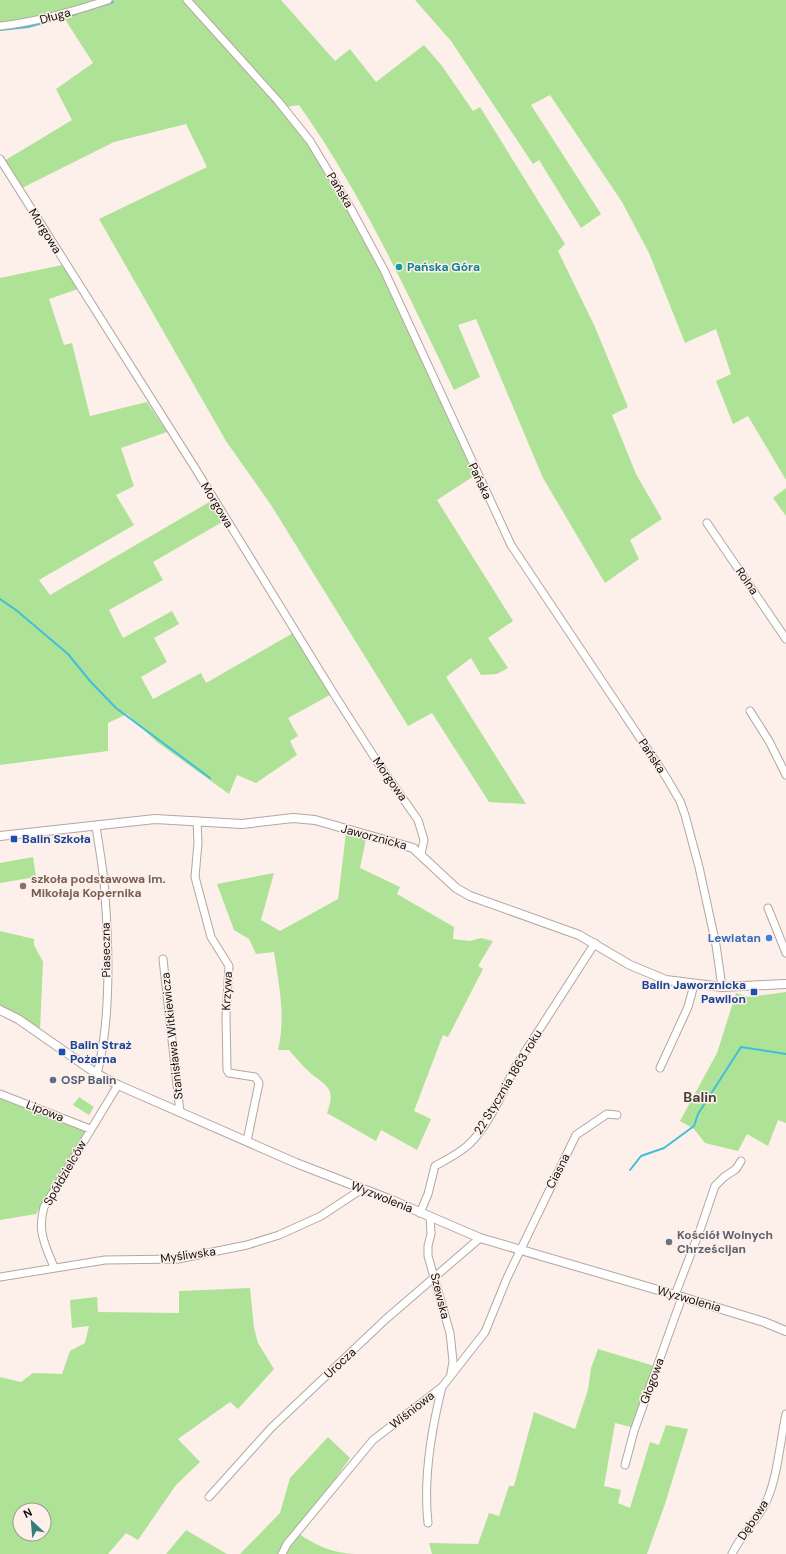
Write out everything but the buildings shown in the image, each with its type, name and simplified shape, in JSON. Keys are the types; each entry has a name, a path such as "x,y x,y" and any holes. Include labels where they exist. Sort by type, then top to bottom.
{"street":[{"name":"Długa","path":"0,26 28,23 108,0"},
{"name":"Pańska","path":"187,0 278,101 310,141 351,209 384,270 511,545 666,777 680,801 699,867 716,945 722,987"},
{"name":"Morgowa","path":"0,159 195,468 334,694 418,820 424,840 421,854"},
{"name":"Rolna","path":"707,524 786,639"},
{"path":"750,711 769,741 786,775"},
{"name":"Jaworznicka","path":"0,836 155,819 242,824 293,818 315,820 413,848 456,888 470,896 567,930 594,943 647,973 666,980 694,985 722,987 786,984"},
{"name":"Krzywa","path":"197,821 198,843 195,877 211,937 229,966 226,1016 227,1070 229,1073 255,1076 259,1083 247,1141"},
{"name":"Piaseczna","path":"96,826 106,894 107,973 102,1047 97,1074"},
{"path":"768,908 786,953"},
{"name":"22 Stycznia 1863 roku","path":"420,1213 428,1194 435,1166 462,1150 480,1132 505,1089 514,1069 594,943"},
{"name":"Stanisława Witkiewicza","path":"163,959 180,1112"},
{"path":"660,1068 688,1007 694,985"},
{"name":"Wyzwolenia","path":"0,1010 18,1019 97,1074 296,1163 430,1218 480,1238 520,1251 678,1296 764,1322 786,1331"},
{"name":"Spółdzielców","path":"54,1267 42,1235 42,1217 44,1207 118,1084"},
{"name":"Lipowa","path":"0,1094 90,1129"},
{"name":"Ciasna","path":"520,1251 576,1134 607,1114 617,1115"},
{"name":"Głogowa","path":"625,1466 634,1431 715,1186 724,1177 736,1169 741,1161"},
{"name":"Myśliwska","path":"0,1276 104,1260 178,1259 247,1245 279,1235 321,1216 362,1189"},
{"name":"Szewska","path":"430,1218 431,1234 428,1246 438,1295 450,1333 453,1361 451,1376"},
{"name":"Urocza","path":"209,1497 271,1428 386,1319 480,1238"},
{"name":"Wiśniowa","path":"282,1554 287,1544 373,1440 442,1387 451,1376 484,1332 520,1251"},
{"path":"428,1523 426,1503 427,1468 442,1387"},
{"name":"Dębowa","path":"732,1554 741,1538 766,1502 772,1489 786,1414"}],"green space":[{"path":"0,0 281,0 335,61 350,49 376,82 424,45 442,66 473,111 480,107 565,244 558,251 595,327 628,407 612,415 636,474 662,519 630,540 639,559 605,583 543,478 476,319 458,325 480,377 454,390 401,280 343,173 299,105 287,107 348,209 381,272 409,328 474,476 437,500 513,621 488,638 508,668 497,674 481,675 471,658 446,677 526,804 489,802 432,713 408,726 271,505 226,441 99,219 207,167 186,124 114,142 20,189 4,161 72,120 56,89 93,63 61,13 0,25"},
{"path":"415,0 786,0 786,480 748,416 733,424 716,381 731,374 716,329 685,343 649,253 622,202 550,95 531,105 601,214 581,228 539,160 533,164 451,41"},
{"path":"62,265 78,289 49,299 64,345 72,343 90,416 147,402 167,432 121,448 134,486 116,495 134,525 39,580 50,595 211,501 224,521 153,562 163,580 109,610 123,638 172,611 179,624 154,638 167,662 141,677 153,699 201,673 206,683 293,633 330,695 288,718 298,736 290,741 297,755 256,783 237,775 229,794 157,742 127,714 108,723 108,751 0,765 0,278"},
{"path":"786,488 786,516 773,498"},
{"path":"346,833 366,839 360,868 400,887 397,894 454,927 453,939 470,941 481,938 493,941 478,966 483,969 448,1037 443,1035 414,1111 431,1119 417,1150 381,1130 376,1141 327,1113 331,1097 328,1088 308,1071 289,1050 278,1050 282,1013 274,952 256,954 249,939 234,930 217,884 274,873 261,920 280,931 338,899"},
{"path":"33,857 36,877 0,883 0,863"},
{"path":"0,931 34,939 34,945 43,962 40,1030 0,1007"},
{"path":"786,992 786,1123 778,1120 768,1146 747,1134 738,1151 705,1143 694,1129 680,1121 717,1053 736,993 748,997"},
{"path":"0,1091 14,1095 86,1131 36,1214 0,1220"},
{"path":"79,1097 94,1107 89,1115 73,1105"},
{"path":"250,1288 254,1328 258,1343 274,1369 238,1409 230,1402 178,1439 200,1462 176,1485 138,1540 126,1533 108,1554 0,1554 0,1377 21,1382 33,1373 62,1374 70,1351 85,1343 89,1326 72,1328 70,1300 97,1297 98,1312 179,1313 179,1291"},
{"path":"598,1349 661,1368 639,1429 615,1423 604,1486 621,1490 618,1503 630,1508 650,1442 659,1445 666,1425 688,1429 665,1504 647,1554 432,1554 429,1543 478,1544 489,1513 499,1516 509,1486 514,1486 534,1412 575,1429 588,1390 591,1368"},
{"path":"328,1437 350,1458 316,1506 295,1531 309,1540 330,1550 354,1554 240,1554 280,1513 290,1478"},
{"path":"186,1530 227,1554 166,1554"}],"waterway":[{"path":"101,6 113,2"},
{"path":"0,30 28,27 76,14"},
{"path":"0,599 16,610 68,654 90,681 116,708 210,778"},
{"path":"630,1170 641,1156 664,1148 694,1126 698,1114 741,1047 786,1054"}],"place":[{"name":"Pańska Góra","path":"399,267"},
{"name":"Balin Szkoła","path":"14,839"},
{"name":"szkoła podstawowa im. Mikołaja Kopernika","path":"23,886"},
{"name":"Lewiatan","path":"769,938"},
{"name":"Balin Jaworznicka Pawilon","path":"754,992"},
{"name":"Balin Straż Pożarna","path":"62,1052"},
{"name":"OSP Balin","path":"53,1080"},
{"name":"Kościół Wolnych Chrześcijan","path":"669,1242"}],"district":[{"name":"Balin","path":"700,1097"}]}
